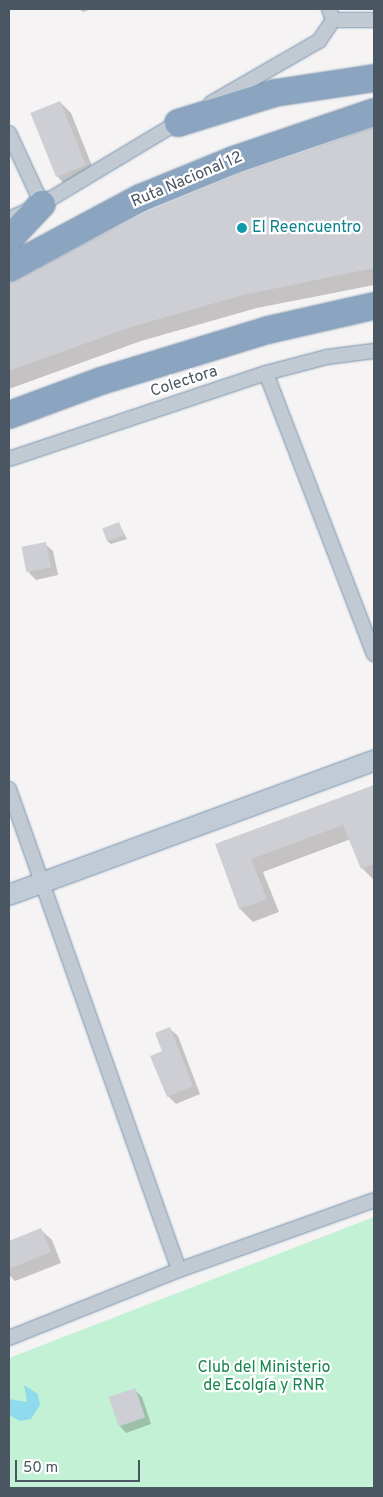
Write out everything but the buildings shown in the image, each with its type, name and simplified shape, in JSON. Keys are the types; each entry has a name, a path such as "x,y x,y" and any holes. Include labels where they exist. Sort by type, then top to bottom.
{"highway":[{"path":"178,122 275,93 374,78"},
{"name":"Ruta Nacional 12","path":"9,268 140,198 233,160 374,112"},
{"path":"9,239 42,204"},
{"path":"9,415 101,382 268,330 374,306"},
{"path":"268,330 374,324"}],"main road":[{"path":"9,895 374,761"}],"street":[{"path":"9,219 42,204 178,122 319,41 331,14 374,20"},
{"path":"9,133 42,204"},
{"name":"Colectora","path":"9,459 266,374 327,357 374,351"},
{"path":"266,374 374,654"},
{"path":"9,789 179,1270"},
{"path":"9,1338 179,1270 374,1200"}],"green space":[{"name":"Club del Ministerio de Ecolgía y RNR","path":"374,1217 374,1488 9,1488 9,1358"}],"water":[{"path":"24,1385 38,1394 40,1405 31,1419 20,1421 9,1415 9,1399 27,1402"}],"place":[{"name":"El Reencuentro","path":"242,228"}]}
